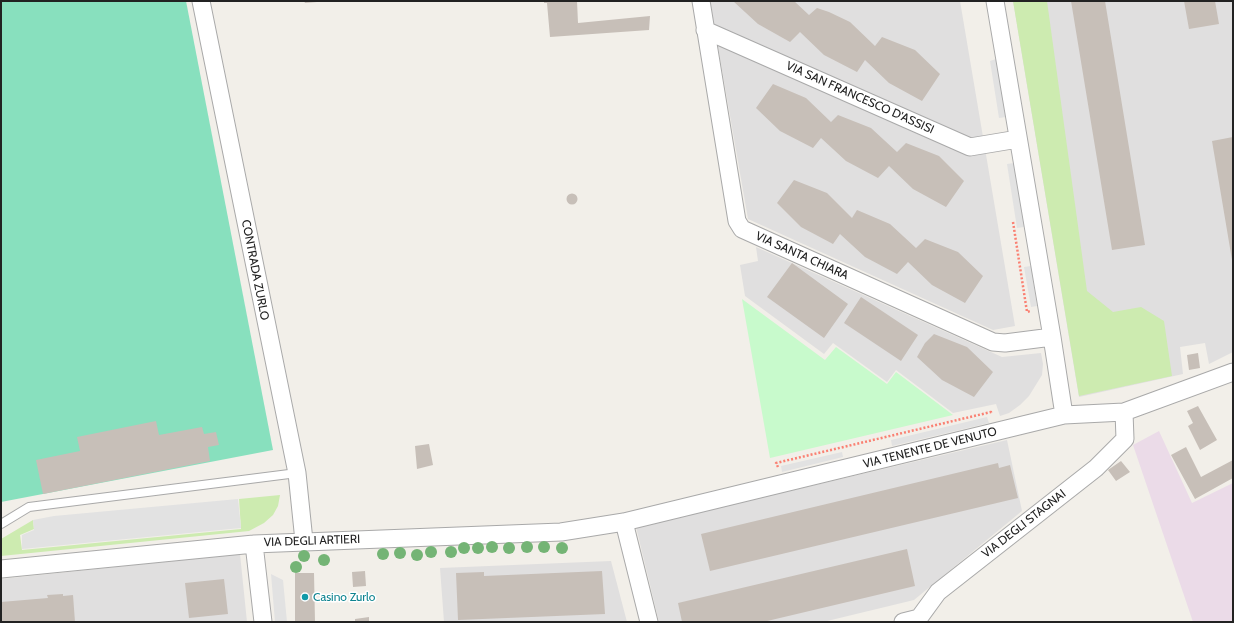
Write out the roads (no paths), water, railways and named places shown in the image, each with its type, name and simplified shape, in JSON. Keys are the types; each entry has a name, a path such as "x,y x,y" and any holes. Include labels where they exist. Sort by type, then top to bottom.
{"street":[{"name":"CONTRADA ZURLO","path":"201,1 296,473 304,541"},
{"name":"VIA SANTA CHIARA","path":"700,1 737,221 742,229 993,342 1005,343 1052,337"},
{"path":"996,1 1064,415"},
{"name":"VIA SAN FRANCESCO D'ASSISI","path":"705,30 970,147 1018,139"},
{"name":"VIA TENENTE DE VENUTO","path":"624,522 1064,415 1124,412 1233,372"},
{"name":"VIA DEGLI STAGNAI","path":"903,622 920,618 938,592 1096,468 1125,439 1124,412"},
{"path":"624,522 649,622"},
{"name":"VIA DEGLI ARTIERI","path":"1,569 254,544 561,532 624,522"},
{"path":"254,544 263,622"}],"lane":[{"path":"1,524 29,507 296,473"}],"place":[{"name":"Casino Zurlo","path":"305,597"}]}
